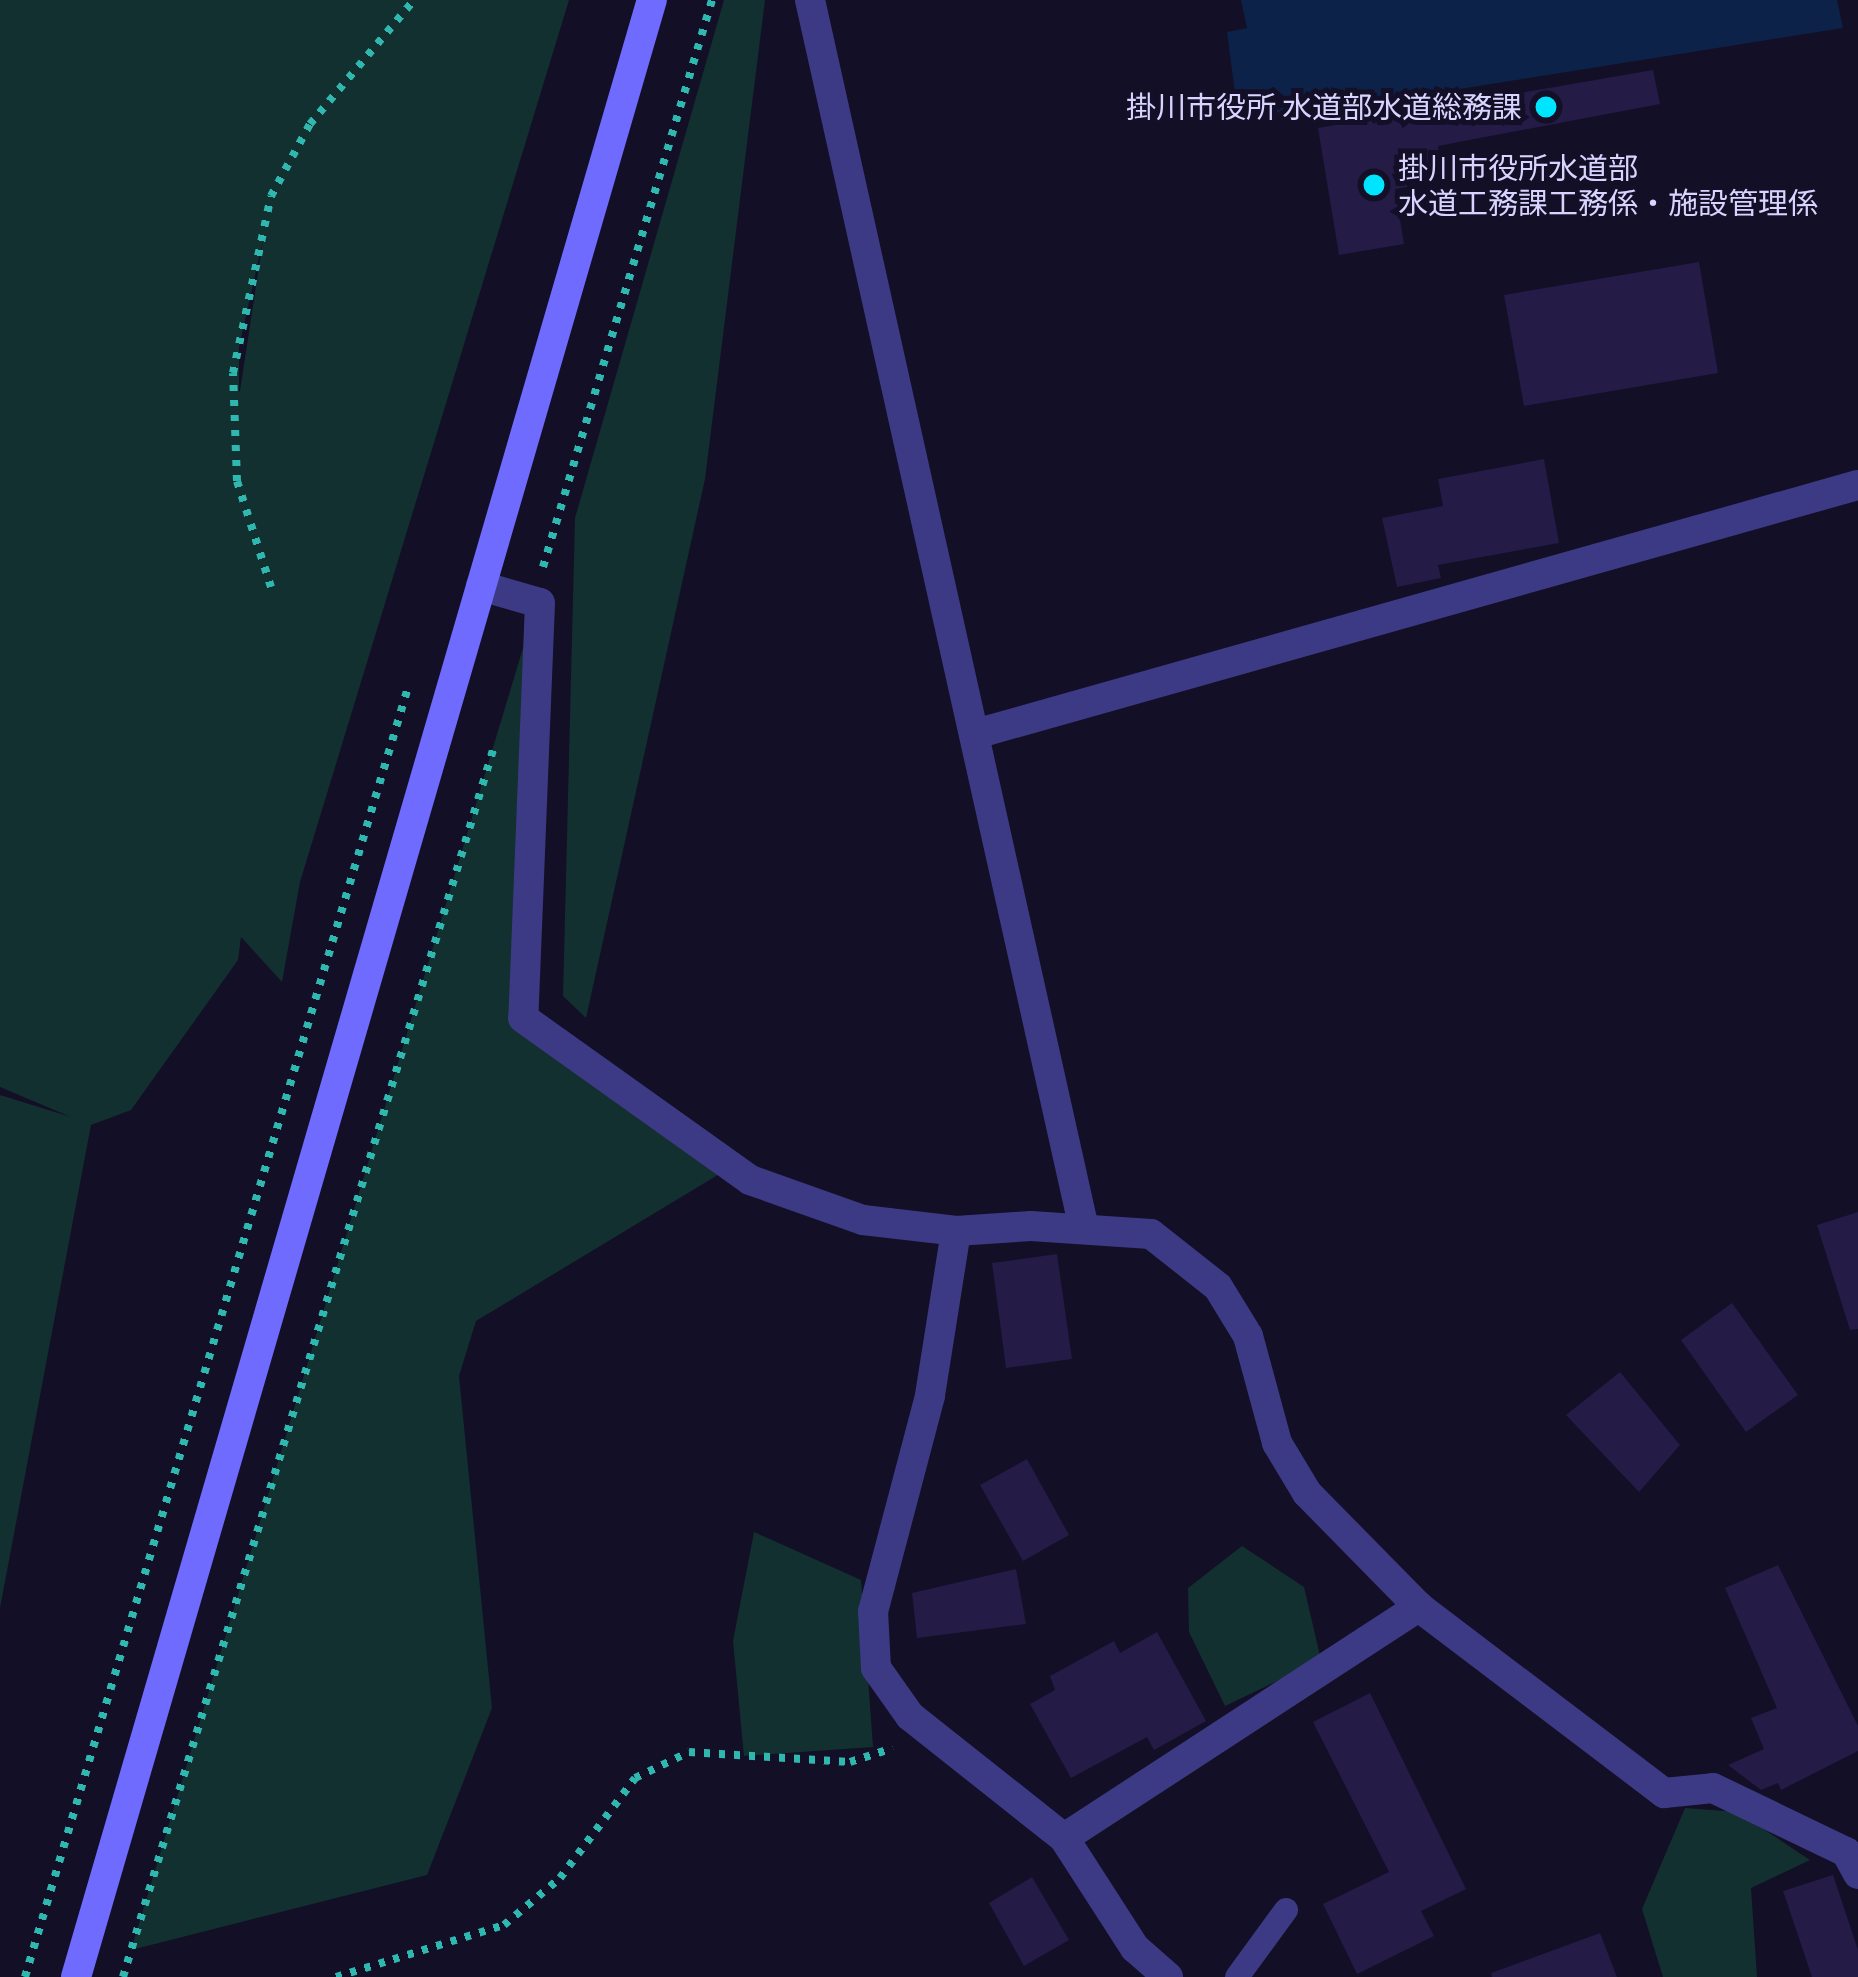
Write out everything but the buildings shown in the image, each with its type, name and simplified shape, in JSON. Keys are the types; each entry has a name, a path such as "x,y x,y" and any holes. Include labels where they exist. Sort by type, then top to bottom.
{"street":[{"path":"76,1977 652,0"},
{"path":"810,0 979,733 1084,1229"},
{"path":"979,733 1858,485"},
{"path":"481,586 540,603 524,1018 750,1180 863,1220 956,1231 1084,1229 1151,1234 1217,1287 1248,1336 1277,1443 1306,1493 1419,1607 1664,1793 1712,1788 1846,1852 1858,1874"},
{"path":"956,1231 930,1396 873,1611 876,1668 910,1717 1064,1838 1135,1948 1168,1977"},
{"path":"1064,1838 1419,1607"}],"lane":[{"path":"1237,1977 1286,1910"}],"path":[{"path":"271,587 238,481 233,373 271,196 310,124 414,0"},
{"path":"532,601 712,0"},
{"path":"25,1977 415,667"},
{"path":"123,1977 499,728"},
{"path":"336,1977 504,1925 560,1878 634,1778 689,1752 850,1762 931,1731"}],"green space":[{"path":"0,0 569,0 300,882 282,982 241,937 238,960 131,1110 91,1125 0,1608 0,1095 71,1117 0,1087","holes":["263,240 239,392 239,347"]},
{"path":"724,0 765,0 705,479 586,1018 563,996 575,518"},
{"path":"526,638 516,1027 721,1173 476,1321 459,1376 492,1708 427,1875 131,1950"},
{"path":"754,1532 861,1580 873,1747 744,1756 733,1641"},
{"path":"1242,1546 1304,1587 1321,1660 1225,1706 1189,1632 1188,1588"},
{"path":"1685,1808 1738,1812 1810,1860 1751,1888 1757,1977 1663,1977 1642,1909"}],"water":[{"path":"1241,0 1837,0 1843,28 1239,124 1227,32 1247,28"}],"place":[{"name":"掛川市役所 水道部水道総務課","path":"1546,107"},
{"name":"掛川市役所水道部 水道工務課工務係・施設管理係","path":"1374,185"}]}
